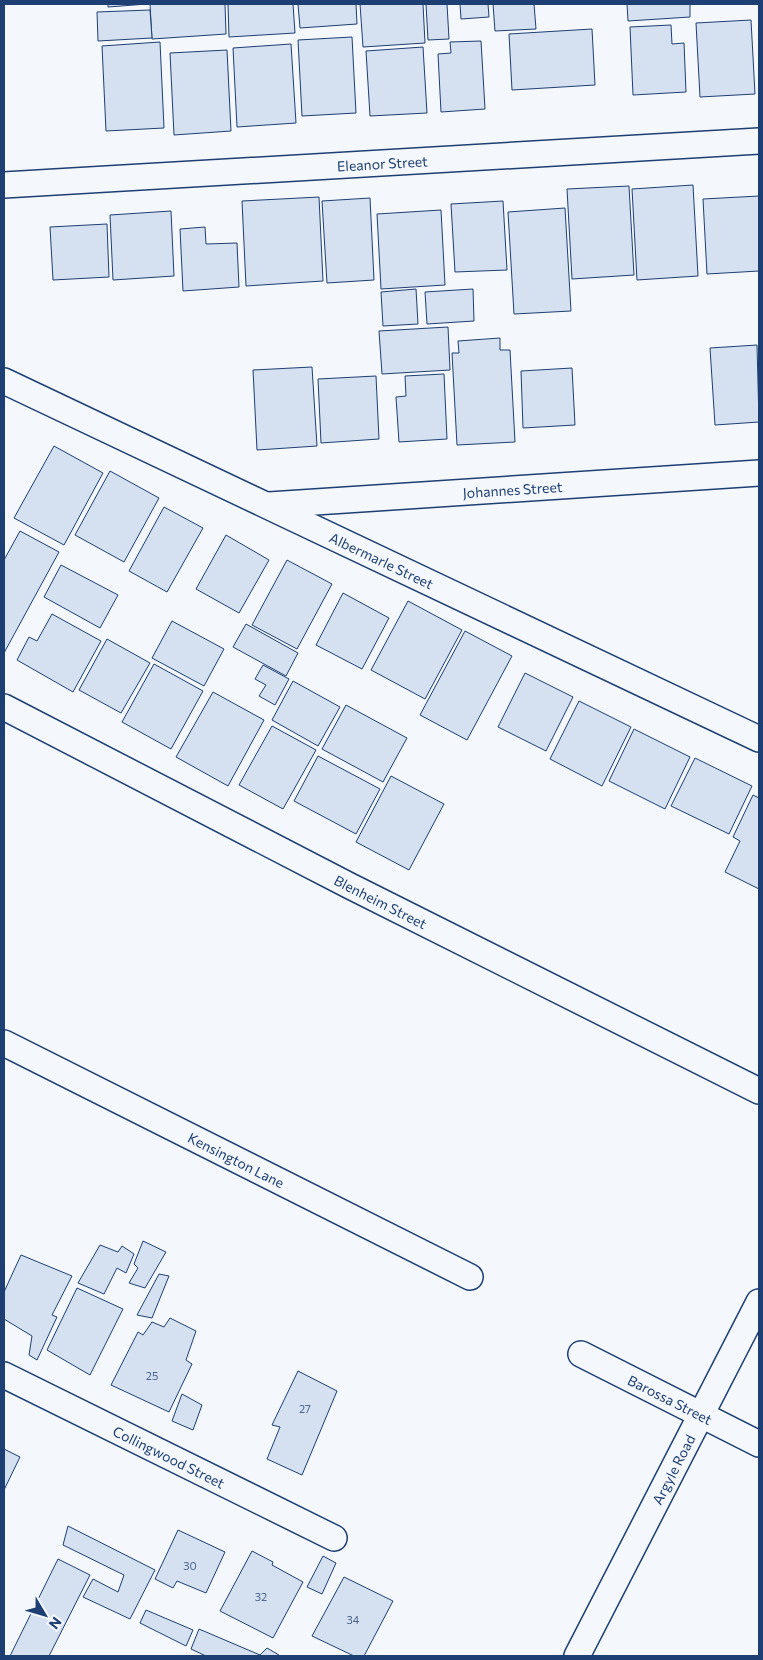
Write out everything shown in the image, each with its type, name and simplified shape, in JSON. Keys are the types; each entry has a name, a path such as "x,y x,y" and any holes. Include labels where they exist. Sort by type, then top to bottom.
{"street":[{"name":"Eleanor Street","path":"4,185 759,141"},
{"name":"Albermarle Street","path":"4,381 759,739"},
{"name":"Johannes Street","path":"266,505 759,473"},
{"name":"Blenheim Street","path":"4,707 342,881 759,1091"},
{"name":"Kensington Lane","path":"4,1043 470,1277"},
{"name":"Argyle Road","path":"582,1647 759,1302"},
{"name":"Barossa Street","path":"582,1354 759,1444"},
{"name":"Collingwood Street","path":"4,1375 334,1538"}],"building":[{"path":"108,4 147,4 108,7"},
{"path":"150,4 225,4 226,34 152,39"},
{"path":"228,4 293,4 295,33 229,37"},
{"path":"298,4 356,4 357,24 300,28"},
{"path":"360,4 423,4 425,43 363,47"},
{"path":"426,4 447,4 449,39 428,40"},
{"path":"460,4 488,4 489,17 461,19"},
{"path":"493,4 534,4 536,29 495,31"},
{"path":"627,4 690,4 690,17 628,21"},
{"path":"150,10 152,38 98,41 97,12"},
{"path":"751,20 755,94 700,97 696,23"},
{"path":"671,25 672,44 684,43 686,92 633,95 630,27"},
{"path":"592,29 595,85 512,90 509,34"},
{"path":"352,37 356,113 302,116 298,40"},
{"path":"481,41 485,109 441,112 438,54 451,53 450,42"},
{"path":"160,42 164,128 106,131 102,46"},
{"path":"291,44 296,123 237,127 233,48"},
{"path":"423,47 427,113 370,116 366,51"},
{"path":"227,50 231,131 174,135 170,53"},
{"path":"693,185 698,276 637,280 632,189"},
{"path":"629,186 634,275 572,279 567,189"},
{"path":"759,196 759,271 707,274 703,199"},
{"path":"319,197 323,281 246,286 242,201"},
{"path":"370,198 374,280 327,283 322,201"},
{"path":"503,201 507,270 455,272 451,204"},
{"path":"565,208 571,311 514,314 508,212"},
{"path":"441,210 445,285 381,289 377,214"},
{"path":"171,211 174,276 113,280 110,215"},
{"path":"107,224 109,277 53,280 50,227"},
{"path":"205,227 206,244 237,243 239,287 183,291 180,229"},
{"path":"416,289 418,324 383,326 381,292"},
{"path":"473,289 474,321 427,324 425,292"},
{"path":"448,327 450,370 382,374 379,331"},
{"path":"500,338 500,350 510,350 515,442 457,445 452,353 459,353 458,341"},
{"path":"757,345 759,422 715,425 710,348"},
{"path":"312,367 317,446 257,450 253,370"},
{"path":"572,368 575,425 523,428 521,371"},
{"path":"444,374 447,439 399,442 396,397 406,396 405,376"},
{"path":"376,376 379,439 321,443 318,379"},
{"path":"54,446 103,473 64,545 14,518"},
{"path":"110,471 159,498 124,562 75,535"},
{"path":"164,507 203,528 167,592 129,571"},
{"path":"20,531 59,552 4,653 4,560"},
{"path":"226,535 269,560 239,613 196,589"},
{"path":"287,560 332,584 297,649 252,625"},
{"path":"61,565 118,595 100,628 44,597"},
{"path":"343,593 389,618 362,669 316,645"},
{"path":"408,601 462,630 425,699 371,670"},
{"path":"52,614 101,641 73,692 17,660 29,637 37,641"},
{"path":"172,621 224,649 204,686 152,658"},
{"path":"246,624 298,653 286,676 233,647"},
{"path":"465,631 512,656 467,740 420,715"},
{"path":"107,639 150,663 121,713 79,690"},
{"path":"154,664 203,691 171,749 122,722"},
{"path":"263,665 289,679 275,705 259,696 266,685 255,679"},
{"path":"525,673 573,697 546,751 498,727"},
{"path":"293,681 340,707 318,746 272,720"},
{"path":"213,692 264,720 228,786 176,757"},
{"path":"579,701 631,727 602,786 550,759"},
{"path":"346,705 407,738 383,782 322,749"},
{"path":"272,726 316,750 283,809 239,785"},
{"path":"634,729 690,757 665,809 609,781"},
{"path":"318,756 380,789 356,834 294,801"},
{"path":"695,758 752,786 729,834 671,806"},
{"path":"391,776 444,804 409,870 356,842"},
{"path":"753,795 759,798 759,889 725,872 740,841 733,837"},
{"path":"143,1241 166,1252 145,1288 129,1283 138,1268 134,1264"},
{"path":"100,1245 118,1252 122,1246 134,1254 126,1273 117,1268 104,1294 78,1283"},
{"path":"21,1255 72,1276 52,1315 57,1317 37,1360 29,1355 32,1336 4,1319 4,1292"},
{"path":"159,1274 169,1276 152,1318 137,1315"},
{"path":"77,1288 123,1309 90,1375 47,1350"},
{"path":"170,1318 196,1331 186,1360 192,1364 169,1412 111,1385 138,1332 143,1335 152,1322 164,1327"},
{"path":"298,1371 337,1391 302,1475 267,1459 280,1427 272,1425"},
{"path":"182,1394 202,1405 193,1430 172,1421"},
{"path":"4,1449 20,1457 4,1490"},
{"path":"68,1526 155,1570 130,1619 83,1597 93,1579 118,1592 124,1575 63,1545"},
{"path":"178,1530 225,1552 206,1593 177,1581 173,1588 155,1579"},
{"path":"252,1551 273,1562 272,1565 303,1582 273,1638 220,1611"},
{"path":"323,1556 336,1563 322,1594 307,1587"},
{"path":"58,1559 90,1575 49,1656 10,1656"},
{"path":"344,1577 393,1601 364,1656 354,1656 312,1636"},
{"path":"146,1610 193,1630 186,1646 140,1623"},
{"path":"199,1629 260,1655 267,1648 279,1655 206,1656 191,1649"}]}
